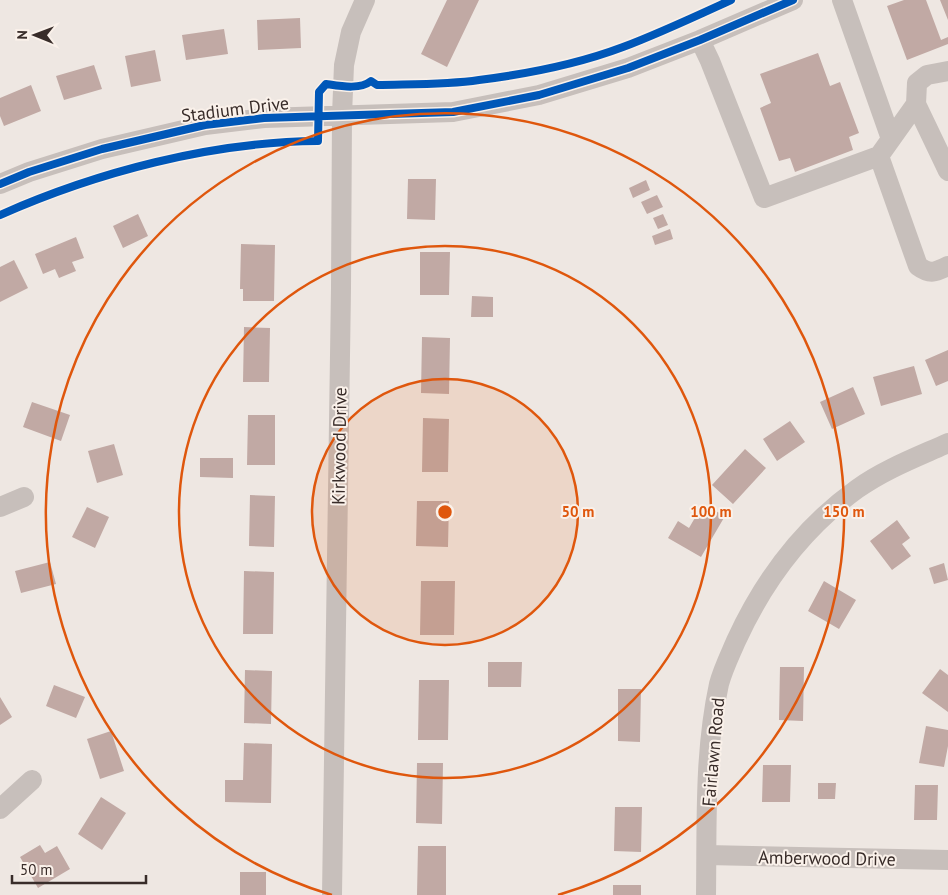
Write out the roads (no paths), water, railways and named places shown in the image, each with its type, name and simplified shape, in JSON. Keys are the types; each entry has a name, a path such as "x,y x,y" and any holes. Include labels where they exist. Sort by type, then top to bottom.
{"street":[{"name":"Kirkwood Drive","path":"332,895 342,115 344,66 351,32 366,0"},
{"name":"Stadium Drive","path":"0,184 29,172 102,149 188,128 264,118 453,112 539,95 628,68 700,40 793,0"},
{"path":"842,0 891,139"},
{"path":"700,40 764,198 879,156 916,104"},
{"path":"948,70 927,76 917,83 916,104 948,171"},
{"path":"879,156 918,266 925,272 936,272 948,266"},
{"name":"Fairlawn Road","path":"706,895 708,769 711,732 719,684 724,669 756,601 786,557 813,527 840,502 882,473 948,443"},
{"path":"0,507 24,497"},
{"path":"0,809 32,780"},
{"name":"Amberwood Drive","path":"707,855 948,860"}]}
